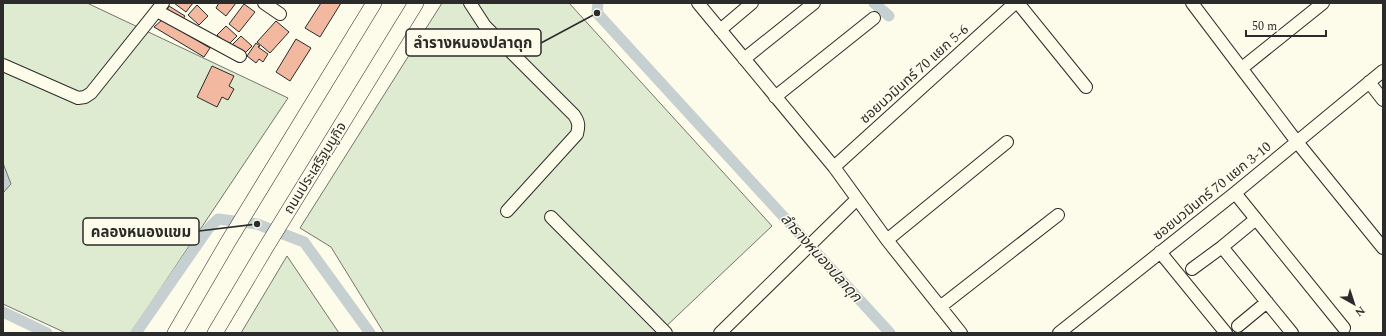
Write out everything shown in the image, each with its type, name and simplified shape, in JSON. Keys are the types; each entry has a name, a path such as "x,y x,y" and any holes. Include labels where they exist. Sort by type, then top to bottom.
{"main road":[{"path":"175,333 228,242 374,3"},
{"name":"ถนนประเสริฐมนูกิจ","path":"215,333 416,3"}],"street":[{"path":"264,3 280,14"},
{"path":"470,3 485,26 569,109 578,121 579,127 577,134 507,211"},
{"path":"698,3 834,167 887,240 961,333"},
{"path":"720,30 752,3"},
{"path":"744,59 814,3"},
{"name":"ซอยนวมินทร์ 70 แยก 5-6","path":"834,167 1014,3"},
{"path":"1018,3 1086,87"},
{"path":"1192,3 1297,142 1383,248"},
{"path":"1242,68 1323,3"},
{"path":"3,65 78,98 85,97 91,93 160,7 240,56"},
{"path":"775,97 874,18"},
{"name":"ซอยนวมินทร์ 70 แยก 3-10","path":"1059,333 1074,328 1160,252 1235,193 1383,71"},
{"path":"1369,82 1383,100"},
{"path":"887,240 1007,142"},
{"path":"1235,193 1344,328"},
{"path":"720,333 818,239 857,199"},
{"path":"940,307 1058,215"},
{"path":"551,217 666,333"},
{"path":"1192,270 1256,219"},
{"path":"1222,247 1292,333"},
{"path":"1160,252 1226,333"},
{"path":"1238,326 1267,302"}],"green space":[{"path":"3,3 87,3 288,98 131,333 66,333 3,304"},
{"path":"442,3 569,3 772,226 659,333 384,333 331,247 300,228"},
{"path":"287,256 339,333 241,333"}],"shaded area":[{"path":"3,163 11,184 3,193"}],"building":[{"path":"174,3 193,3 186,12"},
{"path":"219,3 236,3 226,16 216,8"},
{"path":"321,3 341,3 320,37 305,28"},
{"path":"244,4 255,12 239,32 229,24"},
{"path":"197,5 208,16 199,25 188,15"},
{"path":"169,6 185,16 181,22 166,12"},
{"path":"162,20 210,48 204,57 154,27"},
{"path":"276,21 289,32 270,53 257,42"},
{"path":"226,26 237,36 228,45 217,35"},
{"path":"241,36 252,46 243,55 232,45"},
{"path":"296,39 311,48 290,81 276,72"},
{"path":"256,43 260,46 258,47 268,54 263,62 259,59 256,63 247,56"},
{"path":"212,66 234,76 229,86 234,89 228,100 222,97 217,107 197,97"}],"waterway":[{"name":"ลำรางหนองปลาดุก","path":"598,3 597,13 890,333"},
{"path":"874,3 889,16"},
{"path":"136,333 208,229 218,219 257,224 304,242 370,333"},
{"path":"3,312 47,333"}],"place":[{"name":"ลำรางหนองปลาดุก","path":"597,13"},
{"name":"คลองหนองแขม","path":"257,224"}]}
